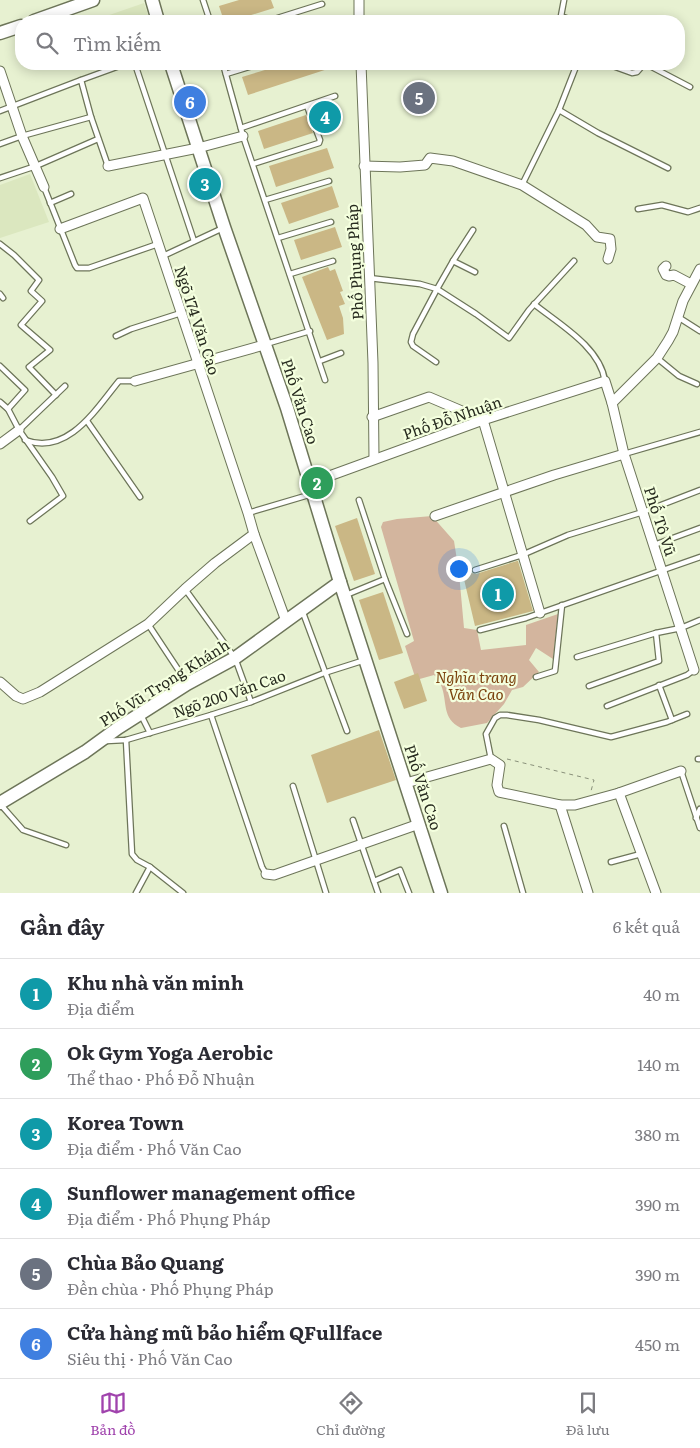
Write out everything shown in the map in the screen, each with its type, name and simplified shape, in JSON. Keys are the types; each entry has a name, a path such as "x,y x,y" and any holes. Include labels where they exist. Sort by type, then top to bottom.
{"street":[{"path":"51,15 92,0"},
{"path":"152,0 156,15"},
{"path":"359,0 360,15"},
{"path":"0,33 15,28"},
{"path":"0,70 22,136 44,186"},
{"name":"Phố Văn Cao","path":"173,70 224,227 287,408 344,595 441,893"},
{"name":"Phố Phụng Pháp","path":"361,70 373,363 372,417 374,459"},
{"path":"108,166 198,148 242,132"},
{"path":"364,166 400,167 425,164 430,158 453,161 522,185 586,225 597,238 610,239 611,249 608,259"},
{"name":"Ngõ 174 Văn Cao","path":"60,229 143,198 254,534 286,620"},
{"path":"666,266 663,269 666,275 674,275 691,284"},
{"path":"612,403 657,358 673,332 683,300 700,269"},
{"path":"134,381 264,345"},
{"name":"Phố Tô Vũ","path":"605,381 624,454 694,670"},
{"name":"Phố Đỗ Nhuận","path":"312,489 374,459 484,420 605,381"},
{"path":"372,417 429,397 484,420 540,613"},
{"path":"0,444 19,430"},
{"path":"436,516 624,454"},
{"path":"0,682 16,696 23,699 32,696 148,624 215,563 254,534"},
{"name":"Phố Vũ Trọng Khánh","path":"0,804 85,752 187,684 235,658 340,582"},
{"path":"406,783 491,759 500,765 497,785 499,792 560,805 575,804 619,793 681,771"},
{"path":"619,793 656,893"},
{"path":"560,805 588,893"},
{"path":"266,874 274,875 317,861 419,824"}],"lane":[{"path":"205,0 209,15"},
{"path":"561,15 564,0"},
{"path":"287,15 322,4"},
{"path":"0,111 108,70"},
{"path":"137,70 194,241"},
{"path":"225,70 242,132 325,380"},
{"path":"226,74 239,70"},
{"path":"522,185 559,110 575,70"},
{"path":"624,70 632,73 636,73 639,70"},
{"path":"657,70 690,86"},
{"path":"81,80 91,117 108,166"},
{"path":"242,132 335,96"},
{"path":"253,164 319,143 320,140 307,106"},
{"path":"559,110 668,168"},
{"path":"0,144 91,117"},
{"path":"0,178 36,166 98,138"},
{"path":"265,200 329,181"},
{"path":"44,186 75,266 80,269 89,268 159,244"},
{"path":"50,203 71,194"},
{"path":"638,209 662,205 688,212 700,208"},
{"path":"278,238 331,222"},
{"path":"163,256 224,227"},
{"path":"436,362 413,346 411,342 413,334 453,261 473,230"},
{"path":"0,244 39,280 31,290 42,301 21,324 50,350 29,367 56,395"},
{"path":"453,261 475,272"},
{"path":"369,278 420,284 438,289 509,338 534,304 574,261"},
{"path":"290,274 333,262"},
{"path":"534,304 573,334 589,351 601,368 605,381"},
{"path":"116,336 131,329 181,313"},
{"path":"678,317 700,331"},
{"path":"264,345 310,331"},
{"path":"320,361 341,353"},
{"path":"657,358 679,376 697,384"},
{"path":"0,366 24,390 8,409"},
{"path":"24,439 37,444 59,440 71,434 87,422 119,381 134,381"},
{"path":"19,430 65,386"},
{"path":"0,402 8,409 24,439 52,477 63,496 30,521"},
{"path":"87,422 140,497"},
{"path":"624,454 700,432"},
{"path":"248,513 312,489"},
{"path":"475,570 522,555 568,535 643,512 700,490"},
{"path":"359,500 385,579 407,634"},
{"path":"654,545 700,528"},
{"path":"480,630 540,613 700,557"},
{"path":"344,595 385,579"},
{"path":"185,589 235,658 251,702"},
{"path":"536,677 555,671 562,605"},
{"path":"301,609 347,731"},
{"path":"577,657 656,633 681,628 700,620"},
{"path":"148,624 187,684"},
{"path":"589,686 659,661 656,633"},
{"name":"Ngõ 200 Văn Cao","path":"99,742 126,740 211,715 251,702 324,673 365,660"},
{"path":"607,706 687,675 694,670"},
{"path":"659,685 672,720"},
{"path":"141,714 150,733"},
{"path":"491,759 486,734 495,718 502,715 539,720 611,737 687,714"},
{"path":"211,715 266,874"},
{"path":"126,740 132,854 136,860 150,867 183,893"},
{"path":"681,771 700,828"},
{"path":"292,786 326,893"},
{"path":"0,804 23,830 66,845"},
{"path":"696,818 700,809"},
{"path":"353,820 378,893"},
{"path":"504,826 523,893"},
{"path":"611,862 642,854"},
{"path":"136,893 150,867"},
{"path":"374,882 400,870 409,893"}],"path":[{"path":"491,759 504,759 594,780 588,801"}],"shaded area":[{"path":"144,3 148,15 109,15"},
{"path":"30,174 49,222 0,238 0,185"}],"green space":[{"name":"Nghĩa trang Văn Cao","path":"432,516 454,541 464,628 477,630 481,650 526,645 526,625 558,614 553,659 536,648 529,660 539,672 523,687 512,690 504,704 487,723 461,728 455,724 450,719 446,709 439,681 434,675 416,680 405,646 414,641 381,527 383,522"}],"building":[{"path":"239,0 271,0 274,8 251,15 222,15 219,6"},
{"path":"265,70 325,70 248,95 242,77"},
{"path":"327,103 336,129 323,134 314,112 316,111 314,107"},
{"path":"306,115 313,133 264,149 258,131"},
{"path":"327,148 334,168 276,187 269,166"},
{"path":"332,186 339,207 289,224 281,203"},
{"path":"335,227 342,247 301,260 294,240"},
{"path":"328,267 330,271 335,269 343,291 340,292 345,304 339,306 343,318 344,334 327,340 302,277"},
{"path":"357,518 375,574 354,581 335,526"},
{"path":"518,561 533,611 475,626 463,575 476,574"},
{"path":"383,592 403,653 379,660 359,600"},
{"path":"418,673 427,701 404,709 394,682"},
{"path":"379,730 396,780 327,803 311,755"}],"place":[{"name":"Chùa Bảo Quang","path":"419,98"},
{"name":"Cửa hàng mũ bảo hiểm QFullface","path":"190,102"},
{"name":"Sunflower management office","path":"325,117"},
{"name":"Korea Town","path":"205,184"},
{"name":"Ok Gym Yoga Aerobic","path":"317,483"},
{"name":"Khu nhà văn minh","path":"498,594"}]}
